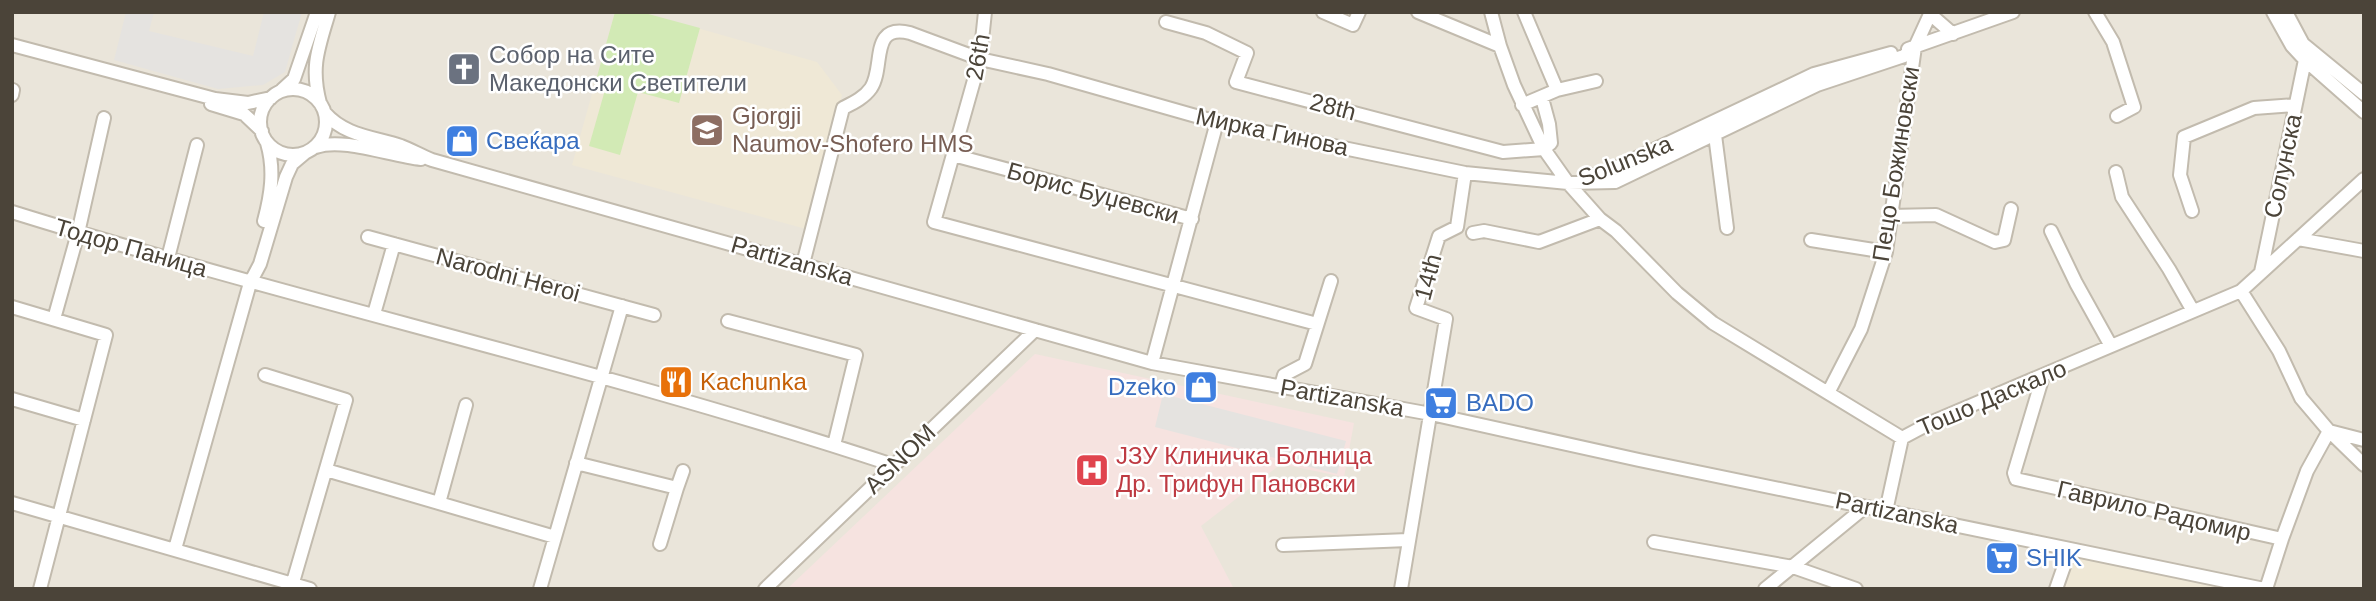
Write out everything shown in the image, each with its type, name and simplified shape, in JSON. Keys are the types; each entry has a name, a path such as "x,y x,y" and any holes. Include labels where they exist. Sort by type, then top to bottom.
{"street":[{"path":"174,549 250,283 252,260 272,186 271,155 264,136 262,113 276,94 294,79 317,12"},
{"path":"250,283 260,264 292,164 325,132 323,108 315,83 315,63 329,12"},
{"name":"26th","path":"985,12 981,59 934,222 1174,286"},
{"path":"1323,12 1353,25 1359,12"},
{"path":"1418,12 1500,47"},
{"name":"Тошо Даскало","path":"1491,12 1500,47 1522,105 1544,149 1568,183 1600,219 1616,231 1676,293 1713,323 1902,438 1932,422 2241,291"},
{"path":"1524,12 1557,90"},
{"name":"Solunska","path":"1568,183 1609,171 1814,74 1915,47 2013,12"},
{"path":"2095,12 2113,42 2134,107 2118,116"},
{"path":"2273,12 2292,46 2364,112"},
{"path":"2286,12 2303,44 2364,94"},
{"path":"1931,13 1953,34"},
{"name":"Пецо Божиновски","path":"1828,393 1861,329 1886,252 1915,47 1931,13"},
{"name":"28th","path":"1166,22 1206,33 1247,53 1237,82 1503,152 1544,149"},
{"name":"Мирка Гинова","path":"803,264 843,108 871,88 884,38 891,32 900,30 981,59 1048,74 1217,122 1465,173 1568,183"},
{"path":"12,44 215,99 248,103 276,94 303,90 313,95 323,108"},
{"name":"Solunska","path":"1568,183 1615,182 1817,85 1904,56 1915,47"},
{"name":"Солунска","path":"2261,272 2305,60"},
{"path":"1522,105 1557,90 1596,81"},
{"path":"163,83 213,105 244,114 284,153 309,150"},
{"path":"1542,98 1551,143 1544,149"},
{"path":"2192,211 2180,175 2184,137 2255,108 2295,105"},
{"name":"Partizanska","path":"323,108 334,123 350,131 400,146 432,160 1152,363 1431,414 2265,589"},
{"path":"54,319 78,233 104,118"},
{"path":"1152,363 1217,122"},
{"path":"1715,135 1727,228"},
{"name":"Partizanska","path":"309,150 328,142 399,157 432,160"},
{"path":"168,258 197,145"},
{"name":"Борис Буџевски","path":"953,155 1192,219"},
{"path":"2116,172 2122,197 2193,311"},
{"name":"14th","path":"1431,414 1446,319 1416,308 1439,236 1457,227 1465,173"},
{"name":"Солунска","path":"2241,291 2364,179"},
{"path":"1890,216 1936,215 1995,242 2004,240 2011,209"},
{"name":"Тодор Паница","path":"12,212 250,283"},
{"path":"1473,233 1483,231 1539,242 1600,219"},
{"path":"2051,231 2111,346"},
{"name":"Narodni Heroi","path":"368,237 654,315"},
{"path":"2298,239 2364,251"},
{"path":"1811,240 1886,252"},
{"path":"374,314 394,244"},
{"path":"1281,386 1284,375 1305,364 1331,281"},
{"path":"250,283 374,314 834,445 893,465"},
{"path":"1174,286 1317,324"},
{"path":"2241,291 2279,351 2301,398 2329,431 2364,465"},
{"path":"540,589 622,306"},
{"path":"12,307 120,338"},
{"path":"727,321 856,355 834,445"},
{"name":"ASNOM","path":"765,589 1035,330"},
{"path":"40,589 106,335"},
{"path":"265,375 346,400 291,586"},
{"name":"Гаврило Радомир","path":"2043,376 2014,473 2016,479 2282,539 2307,471 2329,431"},
{"path":"12,399 84,420"},
{"path":"439,503 466,405"},
{"path":"1401,589 1431,414"},
{"path":"2329,431 2364,440"},
{"path":"1886,511 1902,438"},
{"path":"576,463 677,488"},
{"path":"326,470 555,537"},
{"path":"660,544 683,471"},
{"path":"12,503 174,549 291,586 310,589"},
{"path":"1765,589 1865,507"},
{"path":"2265,589 2282,539"},
{"path":"1283,545 1408,540"},
{"path":"1654,542 1793,567 1856,589"},
{"path":"2056,589 2070,549"}],"shaded area":[{"path":"12,12 2364,12 2364,589 12,589"},
{"path":"126,12 154,12 149,31 253,56 264,12 302,12 285,72 263,85 218,89 114,60"},
{"name":"Gjorgji Naumov-Shofero HMS","path":"615,12 641,12 817,62 842,95 806,229 572,165"},
{"name":"ЈЗУ Клиничка Болница Др. Трифун Пановски","path":"1035,354 1354,423 1344,477 1281,464 1201,526 1234,589 787,589"},
{"path":"1163,394 1346,441 1337,474 1155,427"},
{"path":"2070,549 2264,589 2056,589"}],"green space":[{"path":"615,12 641,12 700,28 679,103 638,92 620,155 589,146 607,83 596,80"}],"place":[{"name":"Собор на Сите Македонски Светители","path":"464,69"},
{"name":"Gjorgji Naumov-Shofero HMS","path":"707,130"},
{"name":"Свеќара","path":"462,141"},
{"name":"Kachunka","path":"676,382"},
{"name":"Dzeko","path":"1201,387"},
{"name":"BADO","path":"1441,403"},
{"name":"ЈЗУ Клиничка Болница Др. Трифун Пановски","path":"1092,470"},
{"name":"SHIK","path":"2002,558"}]}
